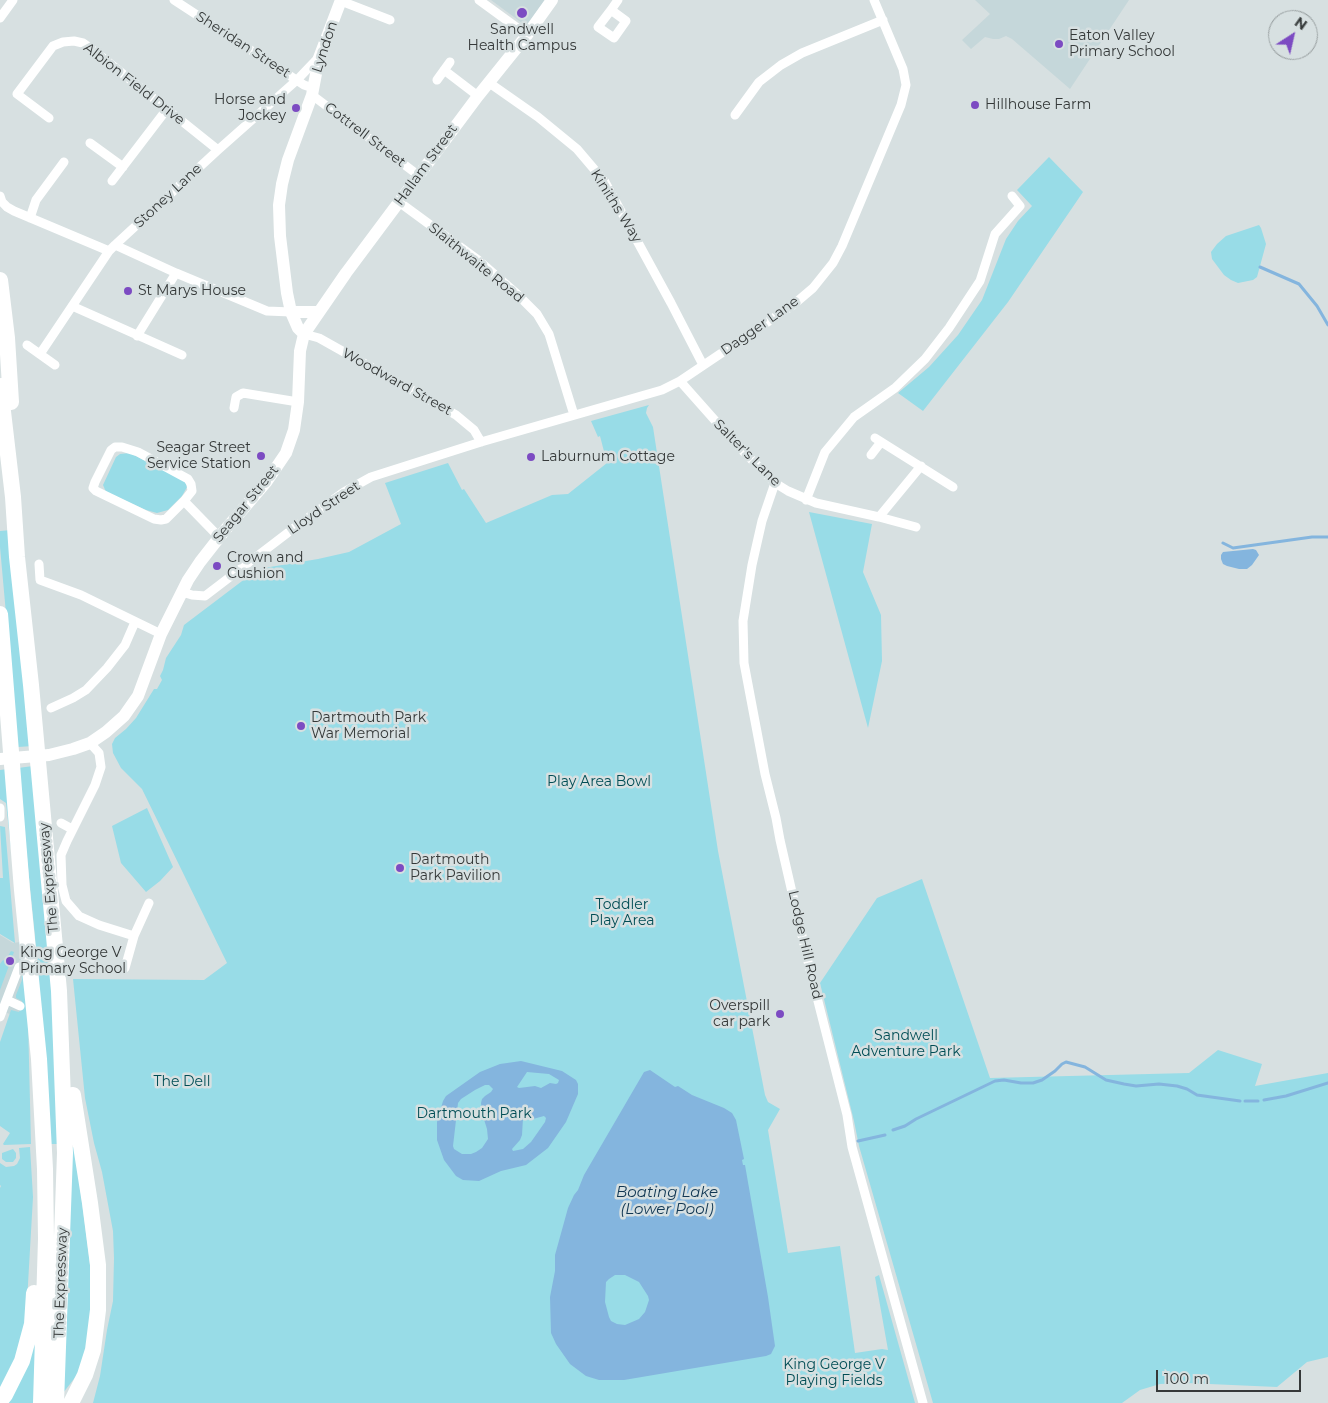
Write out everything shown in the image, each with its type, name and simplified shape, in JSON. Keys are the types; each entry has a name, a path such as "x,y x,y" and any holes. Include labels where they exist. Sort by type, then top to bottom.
{"highway":[{"path":"0,280 8,348 12,417 13,497"},
{"name":"The Expressway","path":"0,386 13,497 17,557 31,685 59,991 65,1153 56,1403"},
{"name":"The Expressway","path":"0,614 22,890 39,1060 46,1169 41,1403"},
{"path":"59,991 98,1265 98,1310 93,1350 85,1376 71,1403"},
{"path":"0,1401 22,1361 32,1324 36,1261 39,1060"}],"street":[{"path":"0,18 13,0"},
{"name":"Sheridan Street","path":"174,0 312,91"},
{"path":"479,0 527,35"},
{"name":"Hallam Street","path":"304,334 418,175 552,0"},
{"path":"611,10 618,0"},
{"name":"Dagger Lane","path":"481,442 662,390 680,381 793,305 813,288 834,263 902,105 906,85 903,69 874,0"},
{"path":"341,1 390,20"},
{"name":"Lyndon","path":"304,334 298,328 291,312 287,293 280,236 279,205 288,160 312,91 319,58 341,1"},
{"path":"734,115 760,82 781,65 802,52 883,20"},
{"name":"Albion Field Drive","path":"49,118 17,94 53,46 63,42 74,41 83,43 97,53 218,150"},
{"name":"Stoney Lane","path":"40,354 112,248 319,58"},
{"path":"437,80 450,62"},
{"path":"444,70 478,96"},
{"name":"Kiniths Way","path":"488,82 538,117 577,149 605,182 671,302 703,365"},
{"name":"Cottrell Street","path":"312,91 418,175"},
{"path":"112,181 166,110"},
{"path":"90,143 123,167"},
{"path":"30,218 36,200 64,167"},
{"path":"0,196 2,202 7,207 30,218 176,273 267,312 319,312"},
{"path":"806,500 825,452 854,418 895,388 925,359 949,328 980,280 996,234 1020,206 1012,196"},
{"name":"Slaithwaite Road","path":"399,202 478,260 537,314 549,334 574,415"},
{"path":"137,336 176,273"},
{"path":"72,306 182,355"},
{"name":"Seagar Street","path":"1,759 49,755 73,749 90,743 124,716 138,696 161,634 188,580 219,537 267,481 286,453 294,430 298,402 300,351 304,334"},
{"name":"Woodward Street","path":"304,334 319,338 456,415 474,430 481,442"},
{"path":"27,345 55,365"},
{"name":"Salter's Lane","path":"680,381 735,443 775,483 806,500 916,527"},
{"path":"234,408 236,397 243,393 298,402"},
{"path":"871,455 878,440 953,487"},
{"name":"Lloyd Street","path":"182,592 205,596 337,497 372,477 481,442"},
{"path":"116,447 138,452 188,479 192,491 184,501 166,519 154,519 93,488 111,450 116,447"},
{"path":"879,518 921,466"},
{"name":"Lodge Hill Road","path":"775,483 762,521 752,565 743,620 744,663 765,774 809,966 847,1115 858,1173 923,1403"},
{"path":"184,501 219,537"},
{"path":"39,564 40,584 81,595 161,634"},
{"path":"52,708 86,690 108,668 125,645 135,622"},
{"path":"90,743 99,752 101,767 95,785 61,855 62,885 66,901 79,916 99,925 134,936"},
{"path":"0,808 0,817"},
{"path":"61,824 72,829"},
{"path":"125,968 134,936 149,903"},
{"path":"0,1017 19,967"},
{"path":"7,1000 20,1006"}],"shaded area":[{"name":"Sandwell Health Campus","path":"491,0 545,0 526,26"},
{"name":"Eaton Valley Primary School","path":"975,0 1129,0 1070,89 1012,39 1006,36 999,39 985,37 971,49 962,40 990,14"},
{"name":"King George V Primary School","path":"0,935 13,943 20,942 24,1020 0,1010"}],"green space":[{"path":"1049,157 1083,192 1008,302 923,411 898,393 929,367 958,335 982,300 1006,239 1018,221 1032,206 1017,190"},
{"path":"1259,225 1266,244 1257,277 1253,280 1238,283 1231,280 1224,275 1212,259 1211,252 1226,236"},
{"name":"Dartmouth Park","path":"649,405 646,413 653,427 718,851 765,1095 768,1102 780,1109 768,1130 788,1253 840,1246 855,1353 882,1349 888,1350 875,1277 879,1275 915,1403 93,1403 100,1376 113,1301 113,1231 85,1098 73,979 204,980 227,963 142,789 121,768 113,753 112,744 115,738 136,718 154,689 157,689 162,680 160,676 166,658 181,635 184,625 258,569 349,552 401,524 385,483 448,463 462,490 464,489 486,523 552,495 568,494 607,463 600,436 598,437 591,421"},
{"path":"130,453 185,481 187,487 182,496 168,510 157,513 146,510 106,492 103,485 116,457 120,454"},
{"path":"809,512 872,524 863,572 881,615 882,661 868,728"},
{"path":"11,530 33,746 18,747 0,547 0,531"},
{"path":"33,766 51,959 59,1144 49,1144 35,937 18,768"},
{"path":"8,769 27,978 31,1144 4,1145 10,1133 0,1126 0,1042 11,1010 19,1012 22,1003 22,1001 16,998 22,980 15,884 6,803 0,799 0,770"},
{"path":"147,808 173,867 146,892 121,863 112,826"},
{"path":"0,826 5,827 15,943 0,934 0,878 3,878"},
{"name":"Sandwell Adventure Park","path":"922,879 990,1078 1189,1073 1218,1050 1262,1064 1255,1086 1328,1073 1328,1357 1307,1362 1277,1387 1187,1383 1160,1384 1140,1390 1122,1403 933,1403 859,1146 820,983 877,898"},
{"path":"11,951 14,952 0,990 0,964 3,960 5,961"},
{"path":"30,1147 33,1197 26,1319 15,1359 0,1389 0,1163 6,1167 14,1166 20,1158 19,1148"},
{"path":"70,1147 75,1147 92,1280 88,1349 77,1375 63,1393"},
{"path":"13,1149 16,1153 16,1158 13,1162 6,1162 2,1159 2,1153"},
{"path":"35,1334 35,1403 6,1403"}],"water":[{"path":"1253,549 1259,555 1247,569 1239,569 1223,564 1221,555 1223,552"},
{"path":"521,1061 562,1071 576,1080 578,1094 566,1122 548,1148 526,1165 501,1171 479,1181 463,1180 456,1176 444,1160 437,1140 437,1122 443,1101 446,1096 480,1072 500,1064","holes":["527,1072 549,1074 559,1080 556,1084 550,1083 541,1088 535,1086 517,1087","485,1085 489,1085 493,1089 482,1099 481,1103 488,1139 482,1148 476,1152 462,1154 454,1149 453,1146 458,1103","544,1116 546,1118 531,1142 523,1149 513,1151 512,1149 522,1135 523,1118 533,1119"]},
{"name":"Boating Lake (Lower Pool)","path":"650,1070 675,1087 678,1086 692,1095 724,1108 732,1113 736,1120 775,1346 771,1354 766,1356 624,1380 599,1380 586,1376 570,1364 551,1333 550,1297 555,1271 555,1255 568,1208 574,1195 644,1072","holes":["615,1275 625,1275 639,1282 649,1300 645,1312 639,1319 625,1325 611,1321 605,1302 606,1282"]}],"waterway":[{"path":"1260,267 1299,284 1317,306 1328,325"},
{"path":"1223,543 1233,548 1312,537 1328,537"},
{"path":"893,1130 905,1126 995,1081 1033,1083 1042,1080 1066,1062 1085,1067 1106,1080 1136,1086 1159,1084 1177,1086 1197,1095 1240,1101"},
{"path":"1264,1100 1286,1096 1328,1083"},
{"path":"1245,1101 1258,1101"},
{"path":"858,1141 885,1135"}],"place":[{"name":"Sandwell Health Campus","path":"522,13"},
{"name":"Eaton Valley Primary School","path":"1059,44"},
{"name":"Hillhouse Farm","path":"975,105"},
{"name":"Horse and Jockey","path":"296,108"},
{"name":"St Marys House","path":"128,291"},
{"name":"Seagar Street Service Station","path":"261,456"},
{"name":"Laburnum Cottage","path":"531,457"},
{"name":"Crown and Cushion","path":"217,566"},
{"name":"Dartmouth Park War Memorial","path":"301,726"},
{"name":"Dartmouth Park Pavilion","path":"400,868"},
{"name":"King George V Primary School","path":"10,961"},
{"name":"Overspill car park","path":"780,1014"}],"park label":[{"name":"Play Area Bowl","path":"599,782"},
{"name":"Toddler Play Area","path":"622,914"},
{"name":"The Dell","path":"182,1082"},
{"name":"King George V Playing Fields","path":"834,1374"}]}
